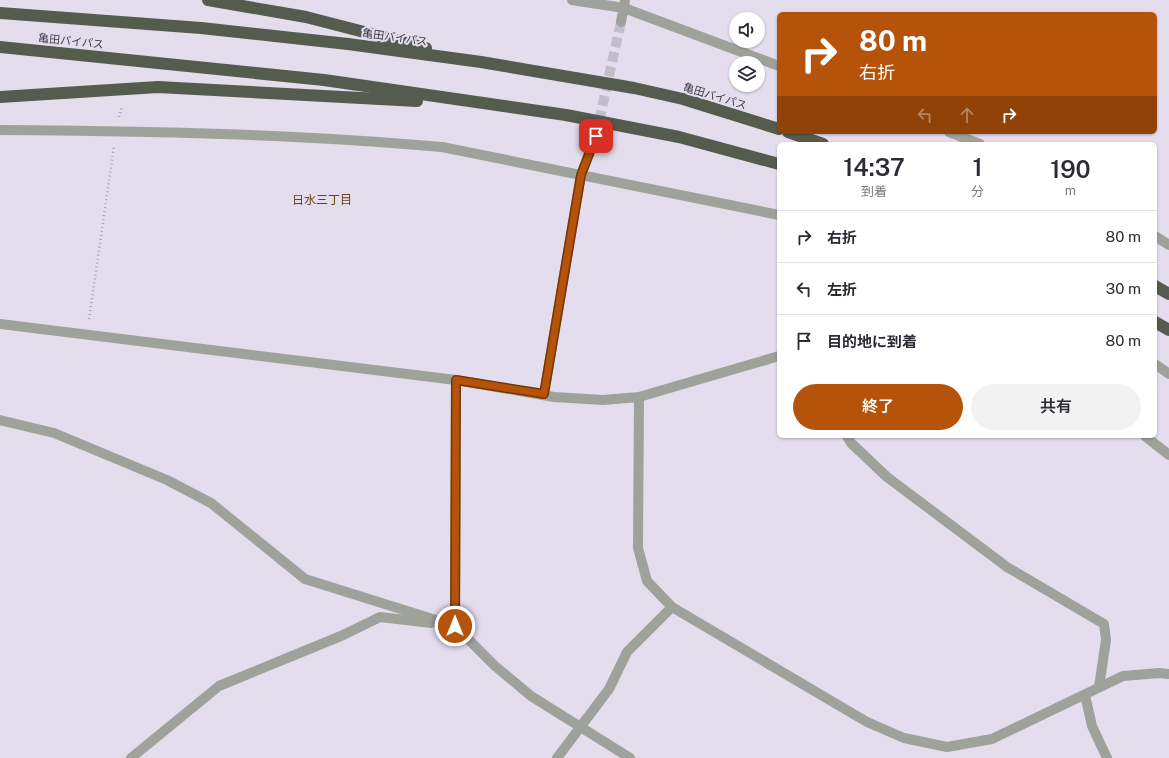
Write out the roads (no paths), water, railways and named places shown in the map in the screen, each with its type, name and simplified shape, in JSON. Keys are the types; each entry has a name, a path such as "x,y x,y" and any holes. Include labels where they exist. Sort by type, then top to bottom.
{"highway":[{"path":"208,0 306,17 482,62"},
{"name":"亀田バイパス","path":"0,13 201,28 348,44 482,62 634,88 683,99 777,128"},
{"name":"亀田バイパス","path":"0,47 324,80 566,115 679,138 777,163"},
{"path":"0,97 158,87 498,105"},
{"path":"794,134 817,142"},
{"path":"1157,287 1169,294"},
{"path":"1157,323 1169,330"}],"street":[{"path":"572,0 624,4 777,65"},
{"path":"621,22 624,4"},
{"path":"0,130 116,131 382,142 442,147 777,214"},
{"path":"954,134 975,142"},
{"path":"544,394 581,175 596,136"},
{"path":"1157,237 1169,245"},
{"path":"0,324 86,333 456,380 554,396 603,400 639,397 777,357"},
{"path":"1157,365 1169,374"},
{"path":"455,626 456,380"},
{"path":"639,397 638,548 647,581 672,607 867,722 904,738 947,747 992,739 1123,676 1159,673 1169,674"},
{"path":"0,420 54,433 167,480 211,504 305,579 455,626 495,666 531,696 630,758"},
{"path":"848,438 851,443 886,477 1007,567 1104,624 1106,640 1099,687"},
{"path":"1148,438 1169,455"},
{"path":"557,758 609,689 627,652 672,607"},
{"path":"131,758 219,686 341,636 380,617 455,626"},
{"path":"1085,695 1092,726 1107,758"}],"tunnel":[{"path":"596,135 621,22"}],"district":[{"name":"日水三丁目","path":"322,200"}]}
